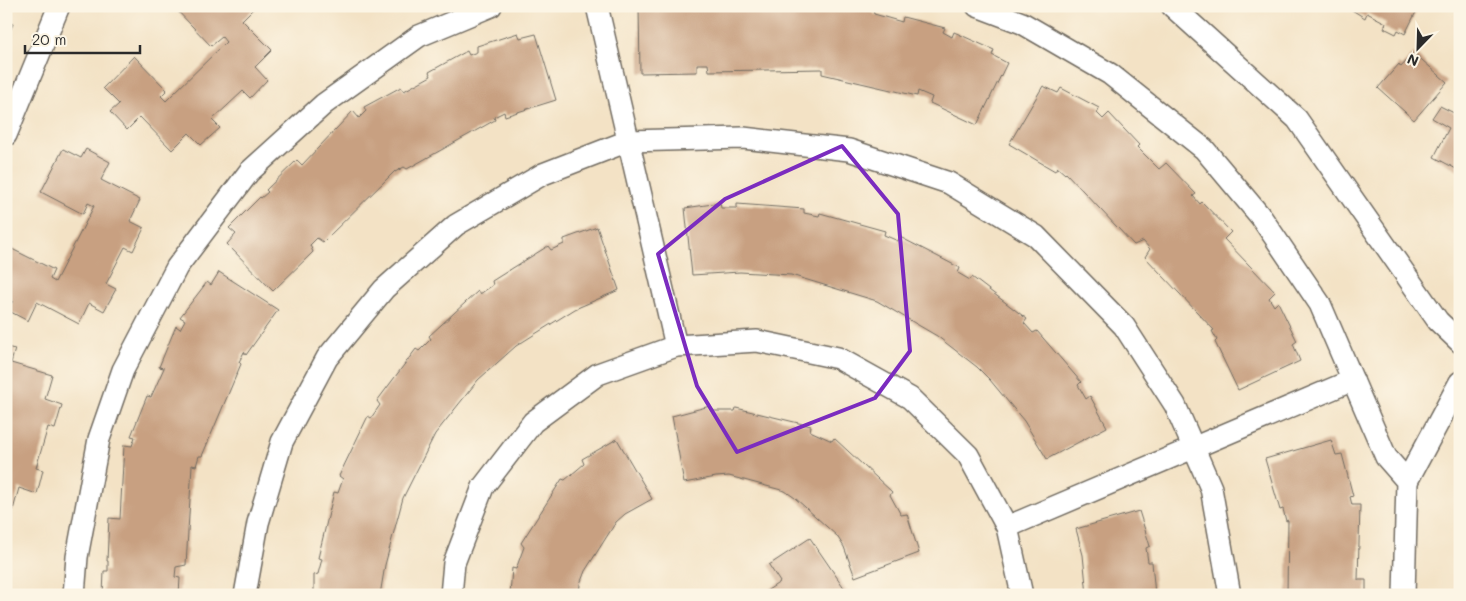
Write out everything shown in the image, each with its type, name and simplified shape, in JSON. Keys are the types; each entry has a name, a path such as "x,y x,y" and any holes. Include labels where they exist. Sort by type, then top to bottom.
{"lane":[{"path":"6,135 59,6"},
{"path":"74,595 77,557 99,440 123,370 177,267 249,172 324,104 419,36 491,6"},
{"path":"597,6 676,346"},
{"path":"977,6 1027,15 1110,74 1204,149 1262,217 1320,304 1386,457 1407,481"},
{"path":"1172,6 1297,119 1438,321 1460,342"},
{"path":"245,595 258,523 282,442 327,358 384,289 456,225 543,174 628,141 743,138 849,150 949,183 1036,236 1124,326 1175,405 1211,488 1230,595"},
{"path":"451,595 454,563 483,487 533,422 598,374 676,346 757,341 838,358 910,398 968,455 1007,528 1022,595"},
{"path":"1007,528 1353,380"},
{"path":"1404,595 1407,481 1460,382"}],"highlighted area":[{"path":"842,146 898,214 910,351 875,398 737,452 697,386 658,254 725,199"}],"building":[{"path":"173,6 256,6 242,20 272,50 255,67 267,80 250,98 243,91 212,120 220,128 201,145 189,133 172,150 140,117 127,130 110,112 119,104 103,88 134,56 167,90 161,96 166,101 226,42 222,37 211,46"},
{"path":"639,6 861,6 873,10 874,14 902,22 903,17 945,28 943,32 952,37 954,32 994,50 992,55 1007,63 977,125 930,103 932,97 918,91 917,96 822,74 822,69 709,71 708,64 697,64 697,72 640,73"},
{"path":"1354,6 1419,6 1405,34 1398,30 1396,34 1384,28 1386,23 1367,13 1365,18 1352,10"},
{"path":"6,21 13,24 6,40"},
{"path":"518,33 520,38 536,34 556,100 505,116 504,112 494,117 495,120 407,169 404,167 395,171 323,242 317,238 310,245 313,252 273,291 227,244 236,234 229,228 260,197 268,192 266,190 297,160 302,165 353,111 359,118 366,111 364,107 401,87 404,91 431,76 429,72 467,51 469,55 477,52 477,46"},
{"path":"1414,53 1447,82 1414,120 1378,88 1399,64 1401,67"},
{"path":"1043,86 1058,93 1061,88 1099,108 1097,113 1103,119 1109,113 1139,145 1137,147 1159,169 1166,163 1196,194 1193,196 1200,204 1202,202 1231,232 1224,239 1275,292 1269,298 1274,306 1278,302 1297,341 1293,344 1300,361 1238,390 1215,342 1217,340 1212,331 1214,330 1145,257 1150,249 1143,241 1134,245 1066,173 1057,167 1055,171 1009,144"},
{"path":"1440,106 1458,115 1460,111 1460,171 1434,157 1449,128 1432,118"},
{"path":"63,149 81,158 86,149 110,162 101,180 140,200 130,221 144,228 133,251 125,247 106,284 116,289 104,311 89,303 79,324 37,302 28,321 7,310 13,301 6,297 6,255 10,248 54,270 50,279 55,282 94,206 88,203 83,214 41,192"},
{"path":"720,203 721,208 737,208 737,204 804,209 804,213 819,216 820,213 885,231 884,235 898,241 900,237 960,268 958,273 970,280 972,277 1027,319 1024,323 1033,333 1037,331 1081,382 1078,385 1086,399 1090,396 1107,427 1047,459 1024,421 977,367 937,336 877,301 791,275 740,272 692,275 685,208"},
{"path":"597,227 619,290 575,309 516,346 478,380 435,434 403,498 385,565 380,595 314,595 314,575 318,574 322,559 318,558 334,492 338,493 343,479 339,476 368,416 371,418 380,405 377,401 416,349 419,351 431,339 429,336 478,291 480,294 493,285 492,281 548,246 551,250 564,244 564,239"},
{"path":"219,272 278,310 246,355 244,352 239,362 241,364 202,456 199,456 196,466 192,465 186,565 176,567 175,577 180,578 179,595 103,595 104,571 108,571 109,518 120,519 124,445 132,446 135,437 131,436 147,396 151,397 164,368 159,367 176,326 180,329 185,320 180,317 207,282 211,285"},
{"path":"6,347 15,349 11,363 52,375 45,399 62,405 55,429 48,427 36,468 43,470 37,494 19,488 13,510 6,509 6,399 9,391 6,390"},
{"path":"710,406 711,411 735,411 736,408 811,426 810,431 832,441 834,438 892,492 890,495 901,515 907,514 919,553 855,577 844,547 837,536 785,491 729,476 684,483 672,416"},
{"path":"617,439 652,499 625,514 616,522 585,571 580,584 579,595 510,595 512,568 516,569 524,547 521,543 562,479 565,480 584,464 582,459"},
{"path":"1331,440 1336,455 1342,454 1353,496 1350,497 1352,505 1360,505 1358,580 1366,580 1366,595 1287,595 1288,520 1286,521 1283,509 1280,510 1265,459"},
{"path":"1139,511 1150,546 1146,548 1148,562 1152,562 1155,595 1087,595 1083,555 1076,529"},
{"path":"810,538 849,595 767,595 765,592 780,582 769,565"}]}
